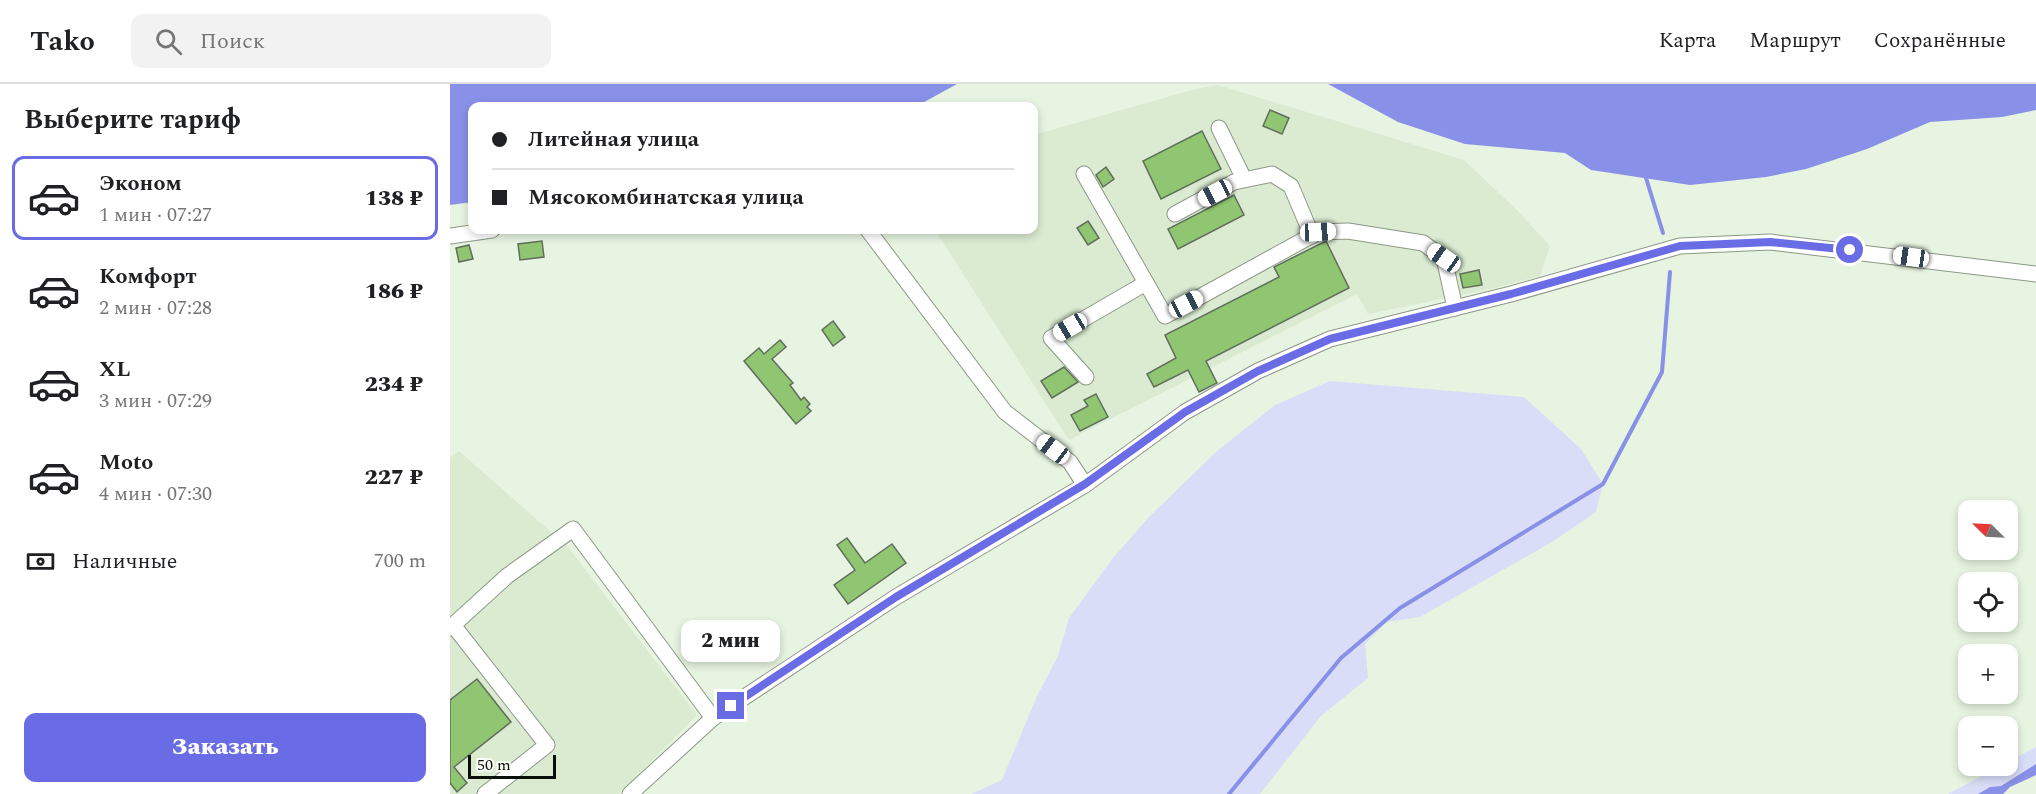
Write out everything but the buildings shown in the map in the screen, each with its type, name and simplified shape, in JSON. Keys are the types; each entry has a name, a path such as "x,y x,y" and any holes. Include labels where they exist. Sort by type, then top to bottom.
{"street":[{"path":"1218,128 1244,179"},
{"path":"1084,174 1165,316 1318,232 1348,231 1423,243 1444,258 1455,308"},
{"path":"1175,214 1244,179 1272,174 1291,186 1312,236"},
{"path":"450,236 468,233"},
{"path":"871,234 1005,412 1070,462 1085,484"},
{"path":"630,794 713,718 896,597 1085,484 1185,412 1258,371 1330,339 1455,308 1680,246 1770,242 2036,274"},
{"path":"1086,377 1051,338 1146,283"},
{"path":"485,794 547,745 452,626 507,576 573,530 713,718"}],"shaded area":[{"path":"1218,85 1464,160 1517,210 1550,246 1540,276 1491,289 1368,314 1357,294 1069,440 938,234 1038,234 1038,134 1192,90"},
{"path":"1330,381 1524,397 1581,449 1603,484 1596,512 1552,542 1420,617 1387,622 1365,644 1368,678 1321,716 1260,794 971,794 1002,780 1037,696 1058,656 1069,618 1113,558 1149,517 1217,451 1275,405"},
{"path":"459,451 568,547 697,715 619,794 450,794 450,458"},
{"path":"2036,747 2036,764 2018,775 2018,756"},
{"path":"1982,776 2017,776 2001,786 1990,787 1978,794 1948,794"}],"water":[{"path":"450,84 957,84 924,102 468,102 468,203 450,205"},
{"path":"1328,84 2036,84 2036,110 2002,117 1930,122 1867,149 1806,169 1766,177 1690,185 1591,170 1565,153 1465,144 1398,122"},
{"path":"2036,764 2036,775 2010,787 2003,794 1978,794 1990,787 2001,786"}],"waterway":[{"path":"1646,178 1663,233"},
{"path":"1229,794 1341,658 1400,608 1603,484 1662,372 1670,272"}],"route":[{"path":"731,706 896,597 1085,484 1185,412 1258,371 1330,339 1511,294 1680,246 1770,242 1850,250"}]}
